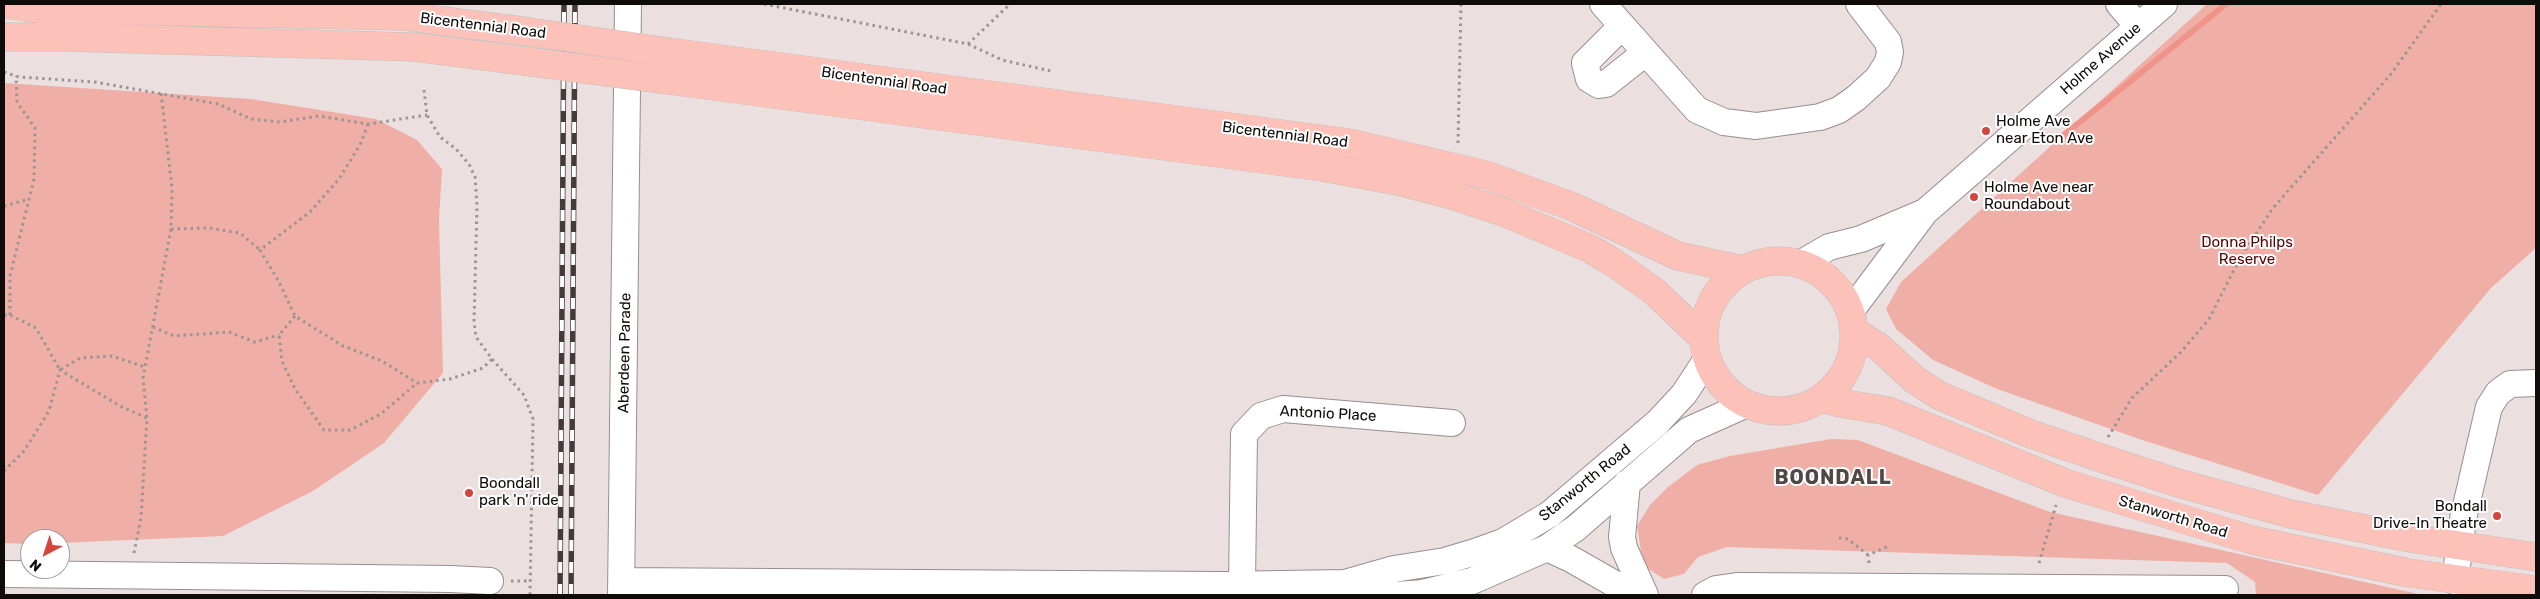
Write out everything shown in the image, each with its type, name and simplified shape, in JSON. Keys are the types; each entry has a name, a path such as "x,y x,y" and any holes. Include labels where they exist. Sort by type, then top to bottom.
{"main road":[{"name":"Bicentennial Road","path":"4,4 40,9 404,16 1350,143 1486,175 1570,206 1678,256 1743,270"},
{"name":"Bicentennial Road","path":"4,37 414,47 1322,167 1397,181 1448,194 1503,212 1598,254 1655,292 1706,349"},
{"path":"1852,322 1851,356 1840,380 1822,398 1805,407 1786,411 1766,410 1747,404 1730,393 1716,378 1706,349 1706,318 1714,298 1726,282 1743,270 1761,263 1781,261 1800,264 1821,274 1839,291 1852,322 1915,380 1940,396 2031,434 2178,483 2258,505 2353,528 2460,547 2536,557"},
{"name":"Stanworth Road","path":"1822,398 1888,411 2065,483 2194,524 2252,540 2338,560 2455,581 2536,590"}],"street":[{"name":"Aberdeen Parade","path":"622,588 628,4"},
{"path":"1602,4 1697,110 1718,120 1739,125 1756,126 1820,117 1839,110 1856,98 1878,78 1888,62 1890,52 1888,42 1859,4"},
{"path":"2119,4 2138,26"},
{"name":"Holme Avenue","path":"1852,322 1925,212 2164,4"},
{"path":"1622,26 1585,63 1588,79 1599,85 1606,84 1645,52"},
{"name":"Holme Avenue","path":"1800,264 1829,247 1861,239 1925,212"},
{"name":"Stanworth Road","path":"1344,583 1394,568 1445,561 1475,552 1503,542 1531,526 1582,489 1657,423 1684,394 1706,349"},
{"path":"2455,581 2465,510 2488,407 2498,393 2510,384 2536,383"},
{"name":"Stanworth Road","path":"622,588 924,589 1344,583 1396,595 1423,593 1472,581 1547,548 1576,528 1689,430 1747,404"},
{"name":"Antonio Place","path":"1242,585 1244,434 1261,416 1271,411 1283,409 1452,423"},
{"path":"1627,483 1622,537 1624,548 1645,595"},
{"path":"1547,548 1571,559 1634,595"},
{"path":"4,574 130,576 450,587 490,581"},
{"path":"1705,595 1716,589 1737,586 2225,589"}],"path":[{"path":"764,4 968,44 1002,60 1051,71"},
{"path":"968,44 1010,4"},
{"path":"1458,143 1461,4"},
{"path":"2108,438 2132,398 2181,352 2209,318 2240,258 2273,208 2391,74 2441,4"},
{"path":"4,72 16,76 95,82 161,93 218,104 251,119 280,122 319,116 368,124 427,115"},
{"path":"10,315 10,276 34,179 35,128 17,102 16,76"},
{"path":"424,90 427,115 440,136 456,149 469,164 475,177 477,205 474,322 476,337 492,359 524,395 533,419 530,595"},
{"path":"130,576 141,518 147,418 143,378 171,229 172,188 161,93"},
{"path":"260,250 310,212 338,179 361,142 368,124"},
{"path":"4,206 30,199"},
{"path":"171,229 209,228 240,233 260,250 278,280 295,316 343,346 382,361 417,383"},
{"path":"4,315 10,315 36,328 60,370 120,406 147,418"},
{"path":"153,327 174,336 229,332 255,342 279,335 295,316"},
{"path":"279,335 282,361 295,389 324,430 350,430 381,414 417,383 450,379 483,368 492,359"},
{"path":"4,471 24,451 49,412 60,370 80,358 112,356 145,368"},
{"path":"2039,564 2056,505"},
{"path":"1839,538 1848,540 1868,555 1869,563"},
{"path":"1868,555 1888,546"}],"green space":[{"name":"Donna Philps Reserve","path":"2207,4 2536,4 2536,248 2491,288 2318,495 2142,440 1997,389 1933,360 1896,329 1886,309 1901,282"},
{"path":"4,83 251,99 376,119 417,140 442,169 439,219 443,373 384,443 313,491 223,536 70,543 70,529 20,529 20,544 4,543"},
{"path":"1831,439 1858,440 2050,512 2423,595 2256,595 2255,582 2227,563 1727,547 1698,557 1684,574 1664,579 1647,568 1642,557 1637,526 1650,505 1668,487 1697,465 1730,456"}],"waterway":[{"path":"2060,138 2226,4"}],"railway":[{"path":"560,595 564,4"},
{"path":"571,595 575,4"}],"place":[{"name":"Holme Ave near Eton Ave","path":"1986,131"},
{"name":"Holme Ave near Roundabout","path":"1974,197"},
{"name":"Boondall park 'n' ride","path":"469,493"},
{"name":"Bondall Drive-In Theatre","path":"2497,516"}],"district":[{"name":"BOONDALL","path":"1833,478"}]}
